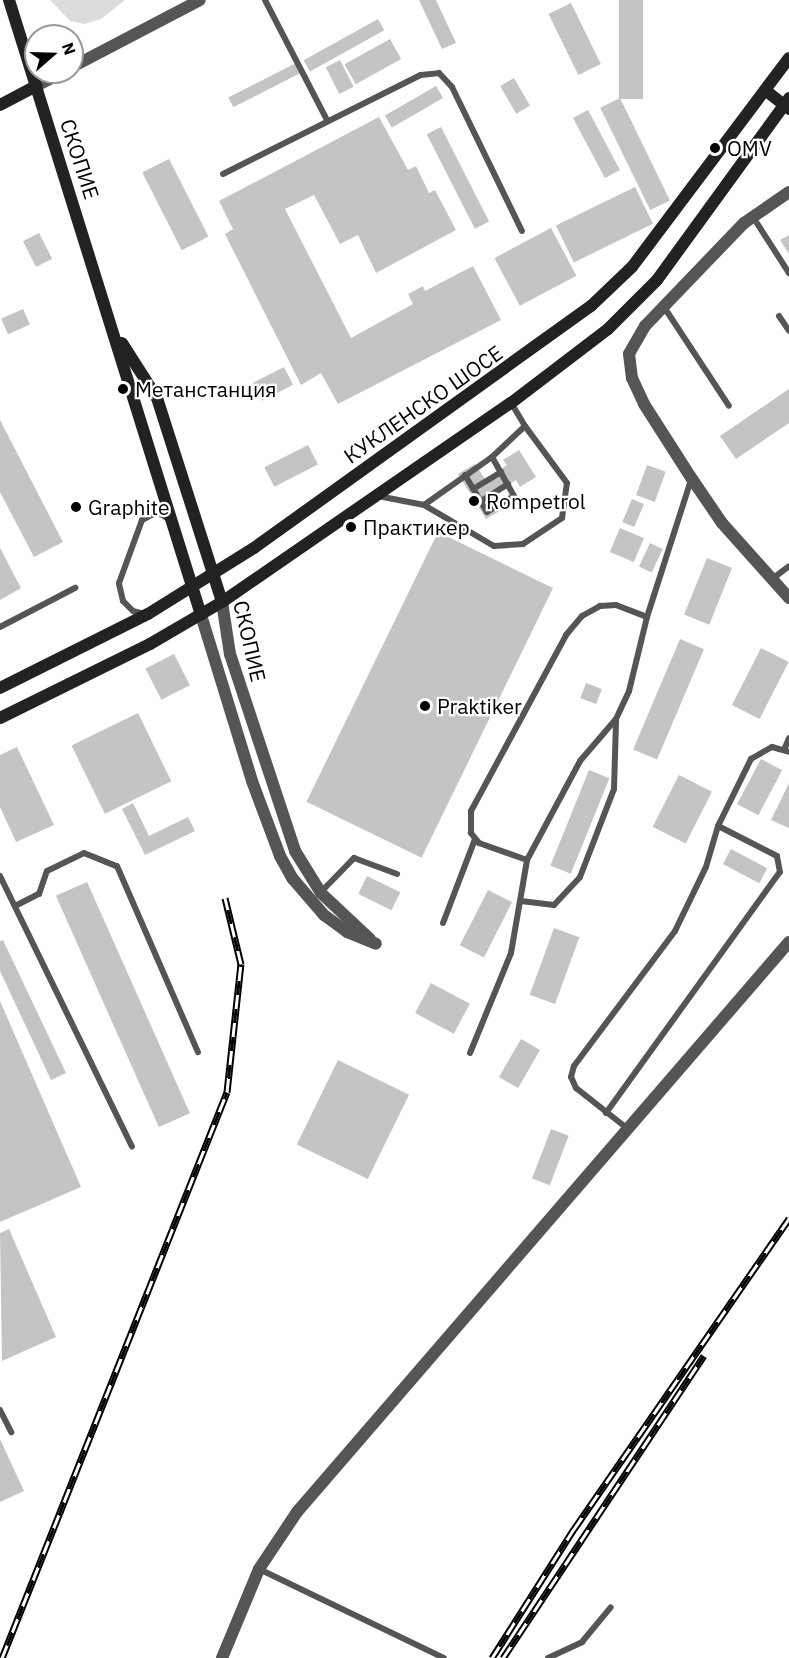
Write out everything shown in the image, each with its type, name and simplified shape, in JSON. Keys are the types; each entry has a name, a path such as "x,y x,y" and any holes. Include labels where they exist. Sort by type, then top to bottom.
{"main road":[{"name":"СКОПИЕ","path":"9,0 114,330 201,615"},
{"name":"КУКЛЕНСКО ШОСЕ","path":"0,688 148,614 192,588 591,306 632,267 789,58"},
{"path":"0,105 36,86"},
{"path":"0,718 222,602 511,403 608,329 657,280 787,104 765,90"},
{"name":"СКОПИЕ","path":"114,330 157,398 222,602"}],"street":[{"path":"84,61 200,0"},
{"path":"36,86 40,84"},
{"path":"789,192 753,216 645,326 629,354 632,378 692,479 722,524 789,598"},
{"name":"СКОПИЕ","path":"222,602 230,654 268,778 295,851 321,893 376,944 347,932 310,900"},
{"path":"201,615 252,781 280,856 310,900"},
{"path":"252,781 268,778"},
{"path":"222,1658 259,1569 297,1512 789,942"}],"lane":[{"path":"265,0 327,120"},
{"path":"223,174 421,75 439,73 452,87 522,231"},
{"path":"753,216 789,273"},
{"path":"664,307 729,406"},
{"path":"779,316 789,331"},
{"path":"378,496 424,505 494,546 523,544 562,518 567,483 511,403"},
{"path":"424,505 492,457 525,426"},
{"path":"465,475 487,512 514,496 492,457"},
{"path":"473,489 501,472"},
{"path":"470,1053 511,952 527,860 580,761 616,719 629,691 647,617 692,479"},
{"path":"481,501 508,484"},
{"path":"148,614 133,611 123,601 119,583 142,520 148,513 166,516 178,537"},
{"path":"772,580 789,566"},
{"path":"0,627 75,588"},
{"path":"527,860 475,838 469,825 471,811 566,635 582,616 600,606 616,605 647,617"},
{"path":"521,901 554,905 580,877 614,789 616,719"},
{"path":"628,1129 576,1088 571,1077 574,1066 675,931 706,867 718,826 751,759 772,747 786,751 789,738"},
{"path":"606,1113 780,872 777,856 718,826"},
{"path":"443,923 475,838"},
{"path":"15,906 39,894 47,871 84,853 117,866 198,1052"},
{"path":"310,900 321,893 354,858 398,874"},
{"path":"0,876 132,1146"},
{"path":"0,1410 11,1432"},
{"path":"259,1569 444,1658"},
{"path":"548,1658 582,1642 611,1607"}],"shaded area":[{"path":"50,0 125,0 101,19 84,24 70,21"}],"building":[{"path":"419,0 436,0 456,43 442,49"},
{"path":"619,0 643,0 643,99 619,99"},
{"path":"571,3 601,64 578,75 549,14"},
{"path":"378,19 384,30 310,72 304,60"},
{"path":"390,39 401,59 356,84 345,64"},
{"path":"340,60 354,87 339,94 326,67"},
{"path":"296,63 301,73 233,107 228,98"},
{"path":"514,78 530,106 516,114 500,86"},
{"path":"436,86 443,98 392,128 385,116"},
{"path":"620,98 670,200 650,210 600,108"},
{"path":"588,110 620,170 605,178 573,118"},
{"path":"379,117 408,170 416,166 429,193 435,190 456,230 376,273 358,235 340,244 314,195 285,209 351,338 413,304 408,294 423,286 425,291 473,266 501,320 338,404 321,373 301,385 225,234 233,229 219,201"},
{"path":"441,127 489,221 475,229 427,134"},
{"path":"169,159 208,237 182,250 142,173"},
{"path":"635,187 653,224 574,262 556,226"},
{"path":"551,228 576,276 520,306 494,258"},
{"path":"39,233 52,259 36,267 23,241"},
{"path":"789,235 789,254 780,240"},
{"path":"23,309 30,325 8,334 1,319"},
{"path":"284,367 293,385 262,401 253,383"},
{"path":"789,389 789,423 736,459 720,436"},
{"path":"0,420 63,542 34,557 0,492"},
{"path":"308,445 318,465 274,487 264,467"},
{"path":"519,450 536,477 520,487 516,480 492,494 501,510 486,519 458,474 475,464 485,479 507,465 503,460"},
{"path":"647,465 666,472 655,502 636,495"},
{"path":"632,499 644,504 634,527 622,522"},
{"path":"620,528 644,538 634,562 610,552"},
{"name":"Praktiker","path":"438,532 553,588 422,858 306,802"},
{"path":"650,543 663,549 652,572 639,567"},
{"path":"0,548 21,588 0,600"},
{"path":"707,558 732,568 709,625 684,615"},
{"path":"680,639 704,649 657,760 633,749"},
{"path":"761,648 789,662 760,719 732,705"},
{"path":"174,654 190,685 161,700 145,669"},
{"path":"586,683 602,689 596,704 580,698"},
{"path":"138,713 171,781 105,814 71,745"},
{"path":"17,747 54,825 16,842 0,807 0,755"},
{"path":"761,759 782,770 758,815 737,804"},
{"path":"589,770 609,778 571,874 550,865"},
{"path":"679,775 712,792 686,843 653,827"},
{"path":"789,783 789,828 771,820"},
{"path":"133,803 149,836 188,817 195,831 145,855 122,809"},
{"path":"731,849 767,868 759,883 723,864"},
{"path":"367,876 400,892 391,910 358,894"},
{"path":"87,882 190,1113 159,1127 56,896"},
{"path":"488,890 512,902 484,958 460,945"},
{"path":"554,928 579,937 555,1004 530,995"},
{"path":"3,940 66,1073 51,1080 0,971 0,941"},
{"path":"431,983 470,1004 454,1034 415,1013"},
{"path":"0,1001 81,1187 0,1222"},
{"path":"521,1039 540,1050 518,1088 499,1077"},
{"path":"338,1060 409,1095 368,1179 297,1144"},
{"path":"551,1129 569,1136 550,1185 532,1178"},
{"path":"9,1229 56,1337 2,1361 0,1233"},
{"path":"0,1439 24,1491 0,1502"}],"railway":[{"path":"2,1658 227,1092 241,964 225,898"},
{"path":"492,1658 574,1529 789,1218"},
{"path":"503,1658 704,1356"}],"place":[{"name":"OMV","path":"715,148"},
{"name":"Метанстанция","path":"123,389"},
{"name":"Rompetrol","path":"474,501"},
{"name":"Graphite","path":"76,507"},
{"name":"Практикер","path":"351,527"},
{"name":"Praktiker","path":"425,706"}]}
